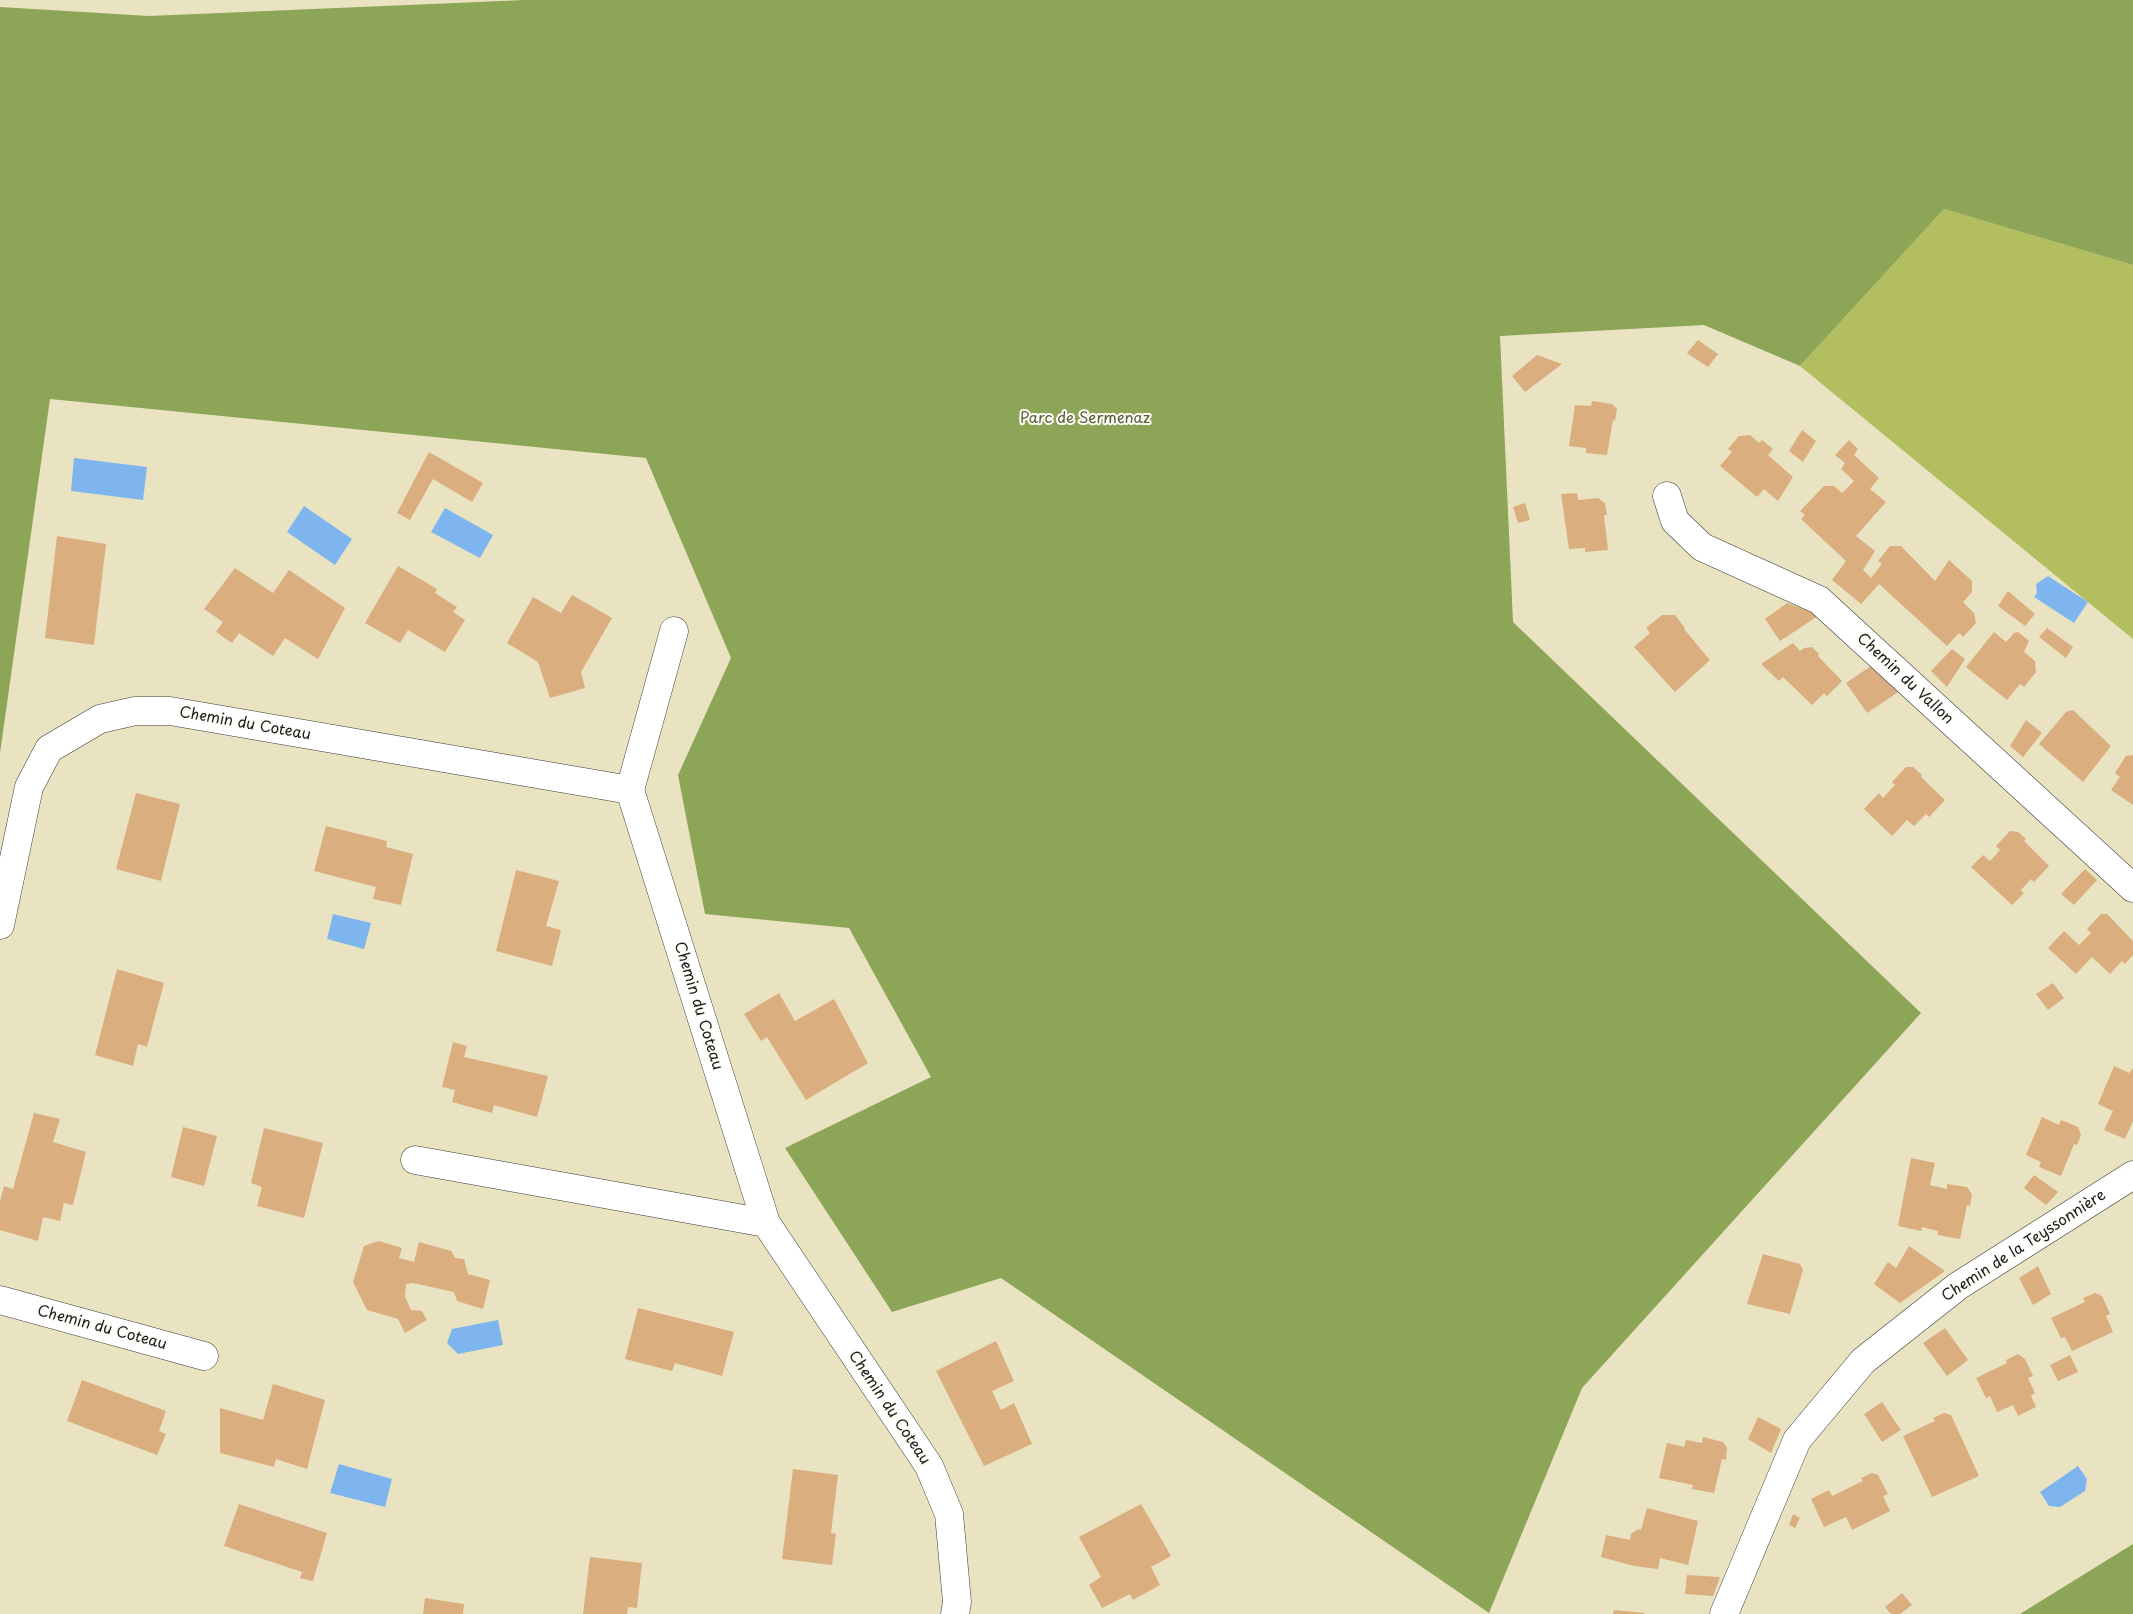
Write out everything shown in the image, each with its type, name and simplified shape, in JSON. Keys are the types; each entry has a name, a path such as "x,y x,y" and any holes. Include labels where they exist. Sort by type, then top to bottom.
{"street":[{"name":"Chemin du Vallon","path":"1667,496 1674,521 1702,547 1819,600 2133,888"},
{"path":"630,790 674,631"},
{"name":"Chemin du Coteau","path":"0,926 29,787 49,749 100,719 135,711 170,711 630,790 766,1223 929,1466 949,1514 957,1602 955,1614"},
{"path":"415,1160 766,1223"},
{"name":"Chemin de la Teyssonnière","path":"1724,1614 1797,1440 1863,1361 1958,1286 2133,1175"},
{"name":"Chemin du Coteau","path":"0,1300 204,1356"}],"green space":[{"name":"Parc de Sermenaz","path":"525,0 2133,0 2133,265 1944,209 1800,366 1704,325 1500,336 1513,622 1921,1013 1582,1388 1489,1613 1001,1278 892,1312 785,1148 931,1077 849,928 705,914 678,775 731,658 646,458 50,399 0,753 0,7 149,16"},
{"path":"1944,209 2133,265 2133,639 1800,366"},
{"path":"2133,1544 2133,1614 2020,1614"}],"water":[{"path":"74,458 147,467 143,500 71,491"},
{"path":"304,506 352,539 335,565 287,532"},
{"path":"445,508 493,535 480,558 431,532"},
{"path":"2048,576 2088,602 2074,623 2034,597 2037,593 2036,584"},
{"path":"333,914 371,923 364,949 327,939"},
{"path":"498,1320 503,1345 458,1354 447,1343 452,1329"},
{"path":"339,1464 392,1479 385,1507 330,1493"},
{"path":"2078,1466 2087,1479 2085,1491 2060,1507 2049,1506 2040,1492"}],"building":[{"path":"1698,340 1718,354 1708,367 1687,353"},
{"path":"1537,355 1562,364 1525,392 1512,376"},
{"path":"1592,401 1612,404 1617,409 1615,421 1613,420 1607,455 1586,453 1586,448 1569,446 1575,405 1591,406"},
{"path":"1802,430 1816,441 1803,462 1789,451"},
{"path":"1750,435 1759,443 1762,440 1773,449 1768,455 1793,477 1778,501 1764,489 1757,497 1720,466 1732,452 1728,449 1739,436"},
{"path":"1849,440 1858,449 1854,455 1879,478 1870,489 1886,502 1856,536 1875,551 1863,570 1871,578 1882,564 1878,561 1890,546 1901,546 1935,581 1949,560 1972,581 1972,592 1963,602 1974,613 1976,623 1963,637 1959,633 1947,646 1879,584 1861,604 1832,580 1846,561 1801,519 1805,515 1800,511 1824,486 1834,486 1842,493 1854,481 1841,469 1845,463 1835,455"},
{"path":"429,452 483,483 472,502 433,479 410,520 397,513"},
{"path":"1577,493 1578,500 1598,498 1605,503 1607,515 1604,515 1608,550 1585,552 1585,548 1569,549 1561,494"},
{"path":"1525,503 1530,520 1518,523 1513,507"},
{"path":"57,536 106,544 94,645 45,638"},
{"path":"398,566 437,589 435,593 457,607 453,612 465,620 445,652 408,630 400,643 365,623"},
{"path":"235,568 273,593 289,570 345,608 318,659 285,638 273,656 239,633 232,643 216,632 223,622 204,609"},
{"path":"2008,591 2035,614 2025,626 1998,606"},
{"path":"572,595 612,618 581,672 585,688 550,698 538,662 507,643 533,597 561,613"},
{"path":"1787,603 1815,613 1818,616 1780,641 1765,619"},
{"path":"1662,615 1675,615 1710,660 1675,692 1634,647 1650,633 1646,628"},
{"path":"2047,628 2073,647 2066,658 2039,637"},
{"path":"1994,632 2006,642 2014,633 2018,632 2029,641 2024,652 2035,661 2036,672 2024,687 2020,684 2007,700 1966,667"},
{"path":"1793,643 1800,651 1804,648 1812,647 1842,681 1827,696 1824,693 1812,705 1783,677 1779,681 1761,664"},
{"path":"1952,649 1965,659 1947,687 1931,671"},
{"path":"1871,666 1898,692 1867,713 1846,683"},
{"path":"2073,710 2111,746 2083,782 2039,744 2066,712"},
{"path":"2026,720 2042,733 2023,757 2010,746"},
{"path":"2133,755 2133,805 2111,790 2120,777 2115,773 2126,756"},
{"path":"1906,767 1913,767 1945,800 1929,817 1926,814 1914,826 1907,820 1892,836 1864,809 1879,793 1883,798 1895,785 1892,782"},
{"path":"136,793 180,804 161,881 116,869"},
{"path":"326,826 387,841 386,847 413,854 401,905 373,899 376,887 314,871"},
{"path":"2010,831 2018,832 2026,839 2024,841 2049,866 2034,882 2031,879 2021,890 2024,893 2012,905 1971,867 1983,855 1990,861 2000,850 1996,846"},
{"path":"2085,869 2097,880 2074,905 2061,894"},
{"path":"516,870 559,881 546,926 561,930 552,966 496,951"},
{"path":"2101,914 2107,914 2133,941 2133,955 2125,964 2122,961 2110,974 2092,957 2076,974 2048,948 2064,931 2079,945 2091,933 2087,929"},
{"path":"117,969 164,983 147,1047 138,1044 133,1066 95,1055"},
{"path":"2053,983 2064,998 2048,1010 2036,994"},
{"path":"779,993 795,1021 834,999 868,1063 806,1100 767,1037 761,1041 744,1014"},
{"path":"453,1042 467,1046 464,1057 548,1076 537,1117 494,1105 492,1113 452,1102 455,1090 442,1087"},
{"path":"2114,1066 2129,1073 2133,1068 2133,1121 2125,1139 2104,1130 2113,1111 2098,1104"},
{"path":"34,1113 60,1119 53,1142 86,1152 73,1205 64,1203 60,1221 43,1217 38,1241 0,1230 0,1201 4,1186 13,1189"},
{"path":"2042,1117 2059,1125 2061,1120 2078,1127 2081,1135 2077,1145 2074,1144 2061,1176 2039,1167 2041,1162 2026,1155"},
{"path":"183,1127 217,1136 204,1186 171,1177"},
{"path":"264,1128 323,1143 304,1218 257,1206 262,1187 251,1183"},
{"path":"1911,1158 1935,1163 1930,1185 1947,1189 1947,1184 1967,1187 1972,1194 1970,1206 1967,1205 1960,1239 1938,1235 1938,1231 1922,1227 1921,1231 1898,1226"},
{"path":"2034,1175 2058,1192 2046,1205 2024,1188"},
{"path":"379,1241 402,1248 399,1258 414,1262 419,1242 451,1251 455,1258 464,1259 468,1274 490,1280 483,1309 457,1301 454,1292 413,1283 406,1284 405,1297 411,1310 422,1311 427,1320 405,1333 398,1319 367,1310 353,1282 364,1246"},
{"path":"1909,1246 1945,1271 1900,1303 1874,1284 1888,1262 1896,1268"},
{"path":"1763,1254 1800,1264 1803,1270 1790,1314 1747,1304"},
{"path":"2038,1266 2051,1294 2033,1305 2019,1278"},
{"path":"2095,1293 2102,1296 2110,1314 2106,1316 2113,1332 2072,1351 2065,1337 2061,1338 2051,1318 2085,1302 2083,1298"},
{"path":"638,1308 734,1332 722,1376 675,1363 672,1371 625,1359"},
{"path":"1945,1328 1968,1360 1947,1376 1923,1343"},
{"path":"996,1341 1014,1381 992,1391 1001,1410 1014,1403 1032,1444 984,1466 936,1371"},
{"path":"2018,1354 2025,1359 2033,1376 2028,1378 2035,1393 2031,1396 2036,1407 2018,1416 2013,1405 1997,1412 1990,1396 1986,1398 1976,1378 2007,1363 2006,1360"},
{"path":"2070,1355 2078,1372 2058,1381 2050,1365"},
{"path":"82,1380 166,1411 159,1431 166,1434 157,1455 67,1421"},
{"path":"273,1384 325,1400 307,1469 276,1459 274,1467 220,1453 220,1408 263,1420"},
{"path":"1882,1402 1901,1430 1882,1442 1864,1414"},
{"path":"1944,1413 1951,1415 1979,1476 1932,1497 1903,1436 1935,1421 1933,1418"},
{"path":"1758,1417 1781,1429 1771,1453 1748,1439"},
{"path":"1703,1437 1723,1442 1727,1448 1726,1460 1722,1459 1714,1493 1692,1489 1693,1485 1659,1478 1667,1443 1684,1447 1686,1440 1702,1443"},
{"path":"793,1469 838,1475 831,1533 836,1534 832,1565 782,1559"},
{"path":"1872,1473 1878,1475 1888,1494 1883,1496 1890,1511 1852,1530 1846,1517 1824,1527 1811,1499 1829,1490 1832,1496 1863,1481 1861,1478"},
{"path":"239,1504 327,1533 313,1581 300,1578 302,1572 224,1546"},
{"path":"1141,1504 1171,1556 1151,1567 1160,1585 1133,1600 1130,1594 1102,1608 1089,1585 1101,1577 1079,1537"},
{"path":"1647,1508 1698,1521 1688,1565 1660,1558 1658,1569 1634,1566 1601,1557 1606,1535 1630,1540 1631,1534 1638,1529 1641,1530"},
{"path":"1793,1514 1800,1518 1795,1528 1789,1525"},
{"path":"590,1557 642,1563 637,1608 628,1607 627,1614 583,1614"},
{"path":"1687,1575 1720,1577 1713,1596 1685,1594"},
{"path":"1902,1593 1912,1605 1900,1614 1891,1614 1885,1607"},
{"path":"425,1598 464,1604 463,1614 423,1614"},
{"path":"1614,1610 1644,1613 1644,1614 1613,1614"}]}
